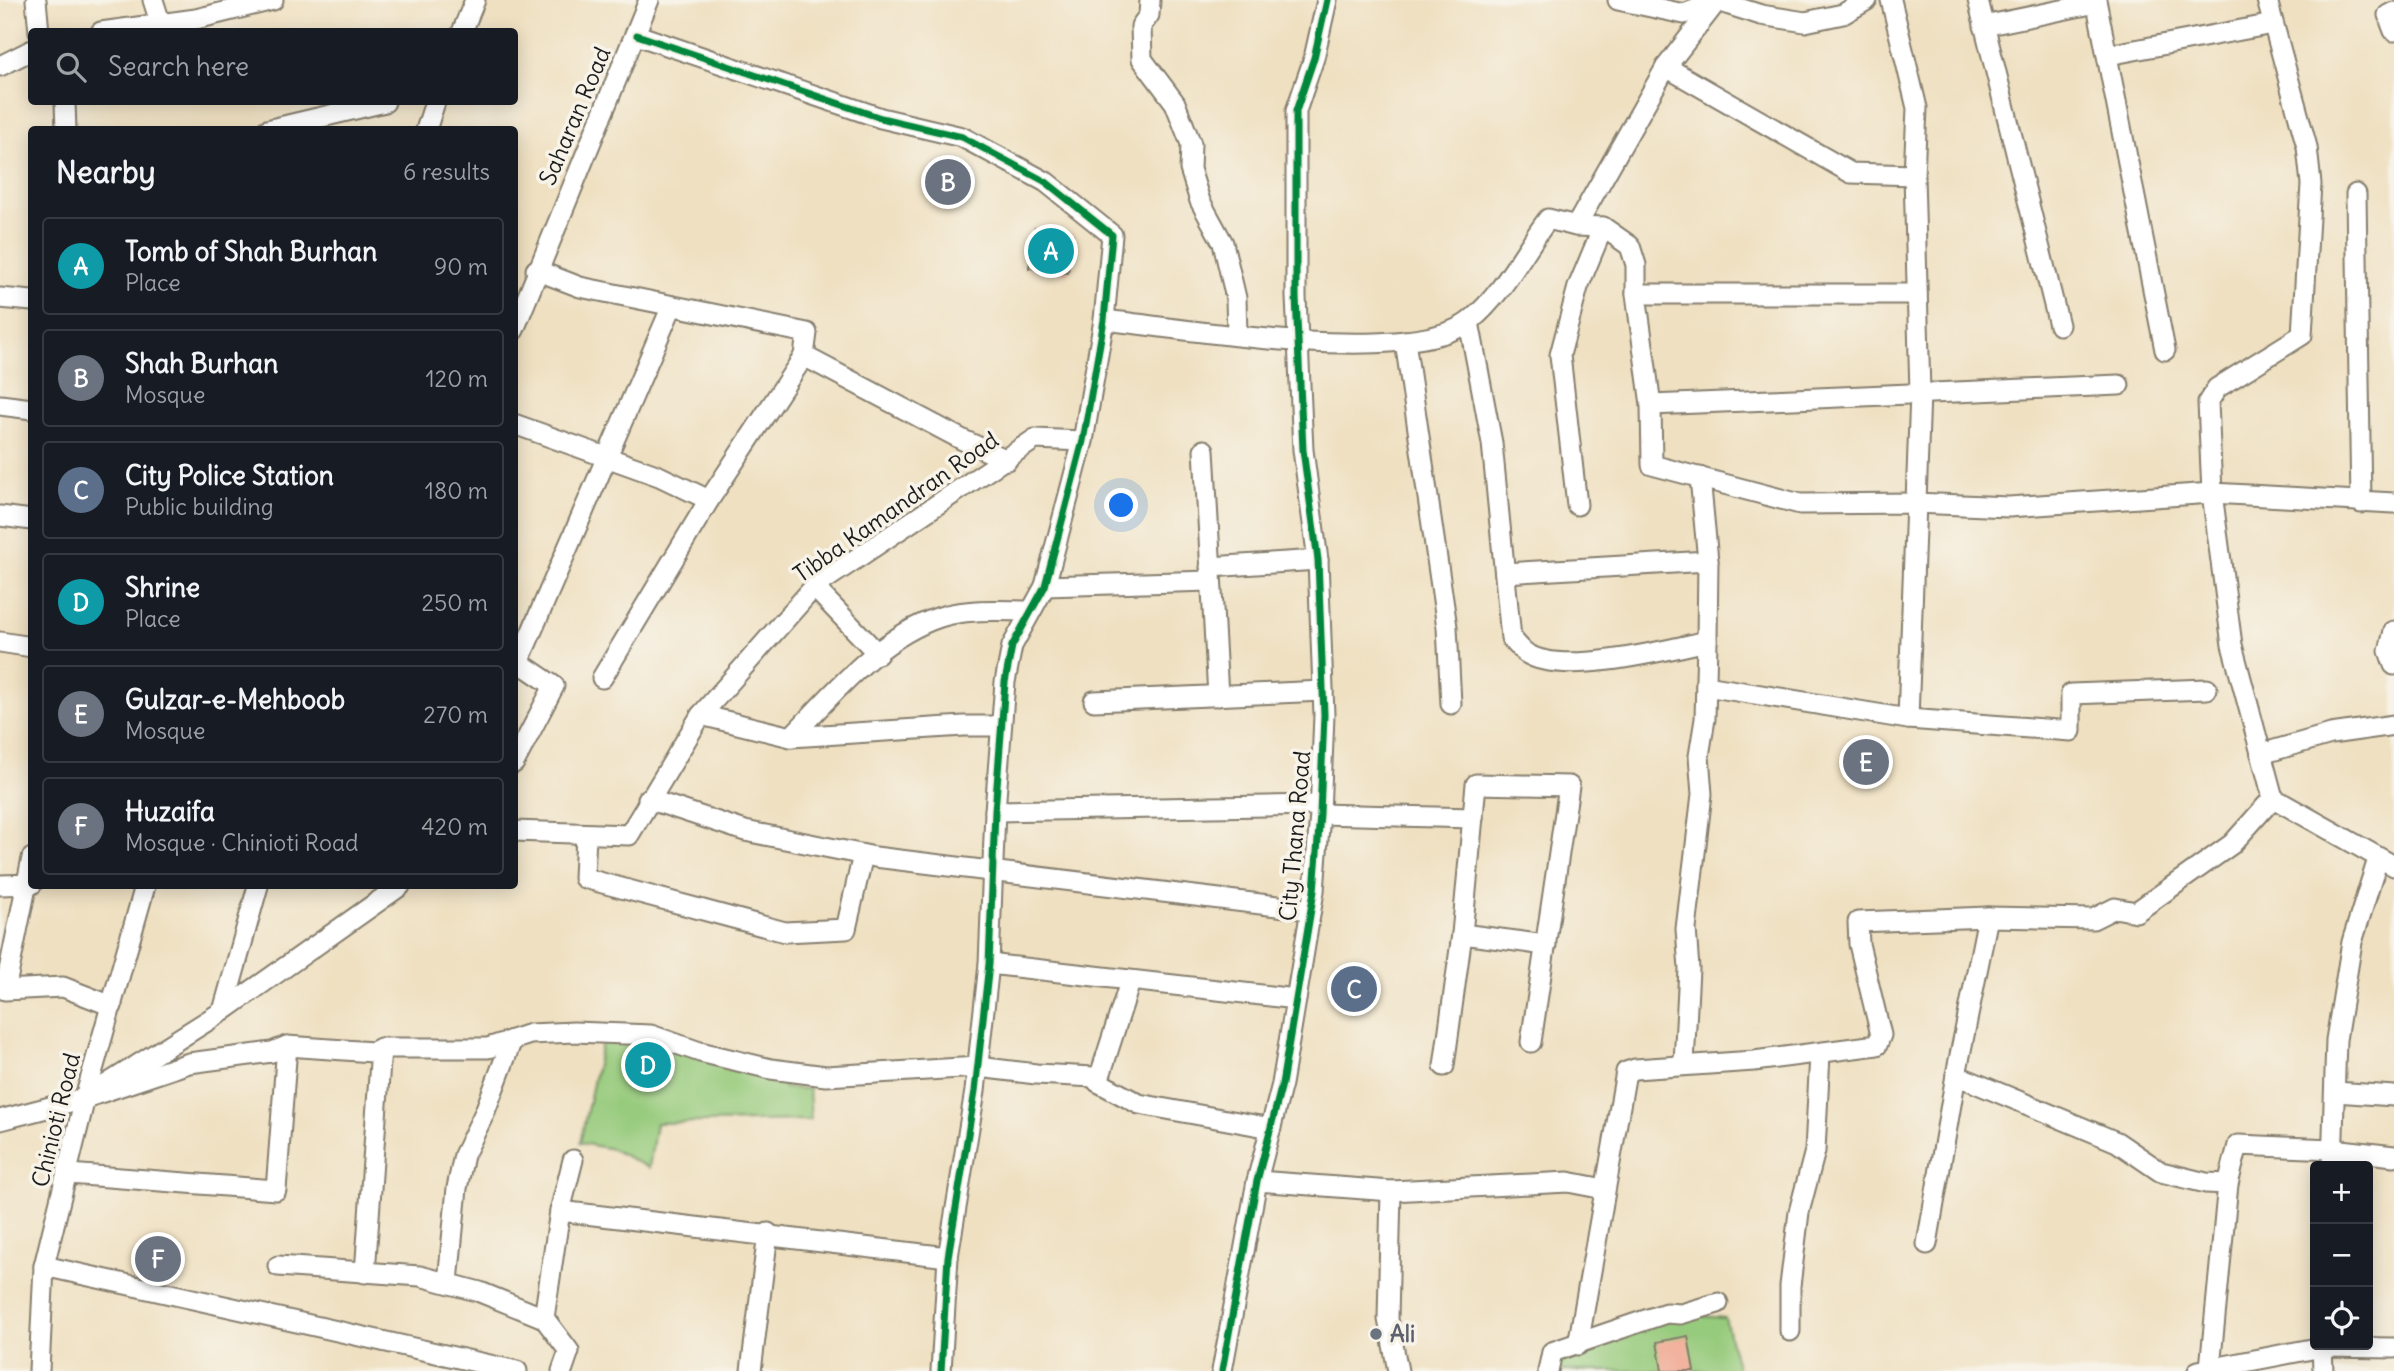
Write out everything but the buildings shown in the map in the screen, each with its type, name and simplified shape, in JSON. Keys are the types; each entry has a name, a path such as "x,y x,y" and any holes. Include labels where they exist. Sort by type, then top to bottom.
{"street":[{"path":"36,0 39,28"},
{"path":"153,0 160,22"},
{"path":"125,28 196,19 273,0"},
{"path":"464,28 475,0"},
{"name":"Saharan Road","path":"518,319 536,270 637,35 649,0"},
{"path":"1150,0 1149,15 1141,26 1142,60 1175,103 1191,144 1190,169 1200,201 1223,243 1236,298 1237,334"},
{"name":"City Thana Road","path":"1223,1371 1257,1181 1282,1084 1310,909 1319,810 1323,691 1318,561 1303,450 1298,340 1296,111 1314,58 1327,0"},
{"path":"1618,0 1684,14 1718,1 1761,15 1805,22 1843,13 1867,0"},
{"path":"1891,0 1917,108 1914,174 1920,393 1909,719"},
{"path":"1978,0 2059,325"},
{"path":"2267,0 2307,147 2311,184 2302,335 2217,388 2208,402 2212,493 2232,645 2273,798 2386,863 2352,942 2336,1040 2333,1158"},
{"path":"1576,226 1665,67 1718,1"},
{"path":"1984,26 2096,1 2165,349"},
{"path":"2394,12 2388,15 2394,31"},
{"path":"2108,55 2273,24"},
{"path":"637,35 881,118 962,137 1046,182 1112,235 1104,320 1083,441 1045,586 1012,646 1000,726 1002,739 995,811 989,964 978,1067 948,1257 941,1371"},
{"path":"0,66 28,52"},
{"path":"1665,67 1851,173 1914,174"},
{"path":"65,105 66,126"},
{"path":"284,126 372,105"},
{"path":"427,126 434,105"},
{"path":"2356,194 2361,503"},
{"path":"1104,320 1345,344 1405,341 1435,335 1469,322 1504,284 1548,219 1576,226 1603,227 1630,246 1636,265 1636,294 1651,405 1652,465 1800,504 1915,503 2008,507 2212,493 2394,503"},
{"path":"1577,505 1560,355 1578,287 1603,227"},
{"path":"536,270 580,287 807,333 804,356 709,500 602,678"},
{"path":"1636,294 1917,295"},
{"path":"0,298 28,301"},
{"path":"518,658 672,306"},
{"path":"1469,322 1492,443 1511,638 1528,655 1588,662 1638,656 1707,641"},
{"path":"1405,341 1447,627 1451,704"},
{"path":"804,356 963,440 1007,460"},
{"path":"1651,405 2119,385"},
{"path":"0,405 28,408"},
{"path":"518,425 659,476 709,500"},
{"name":"Tibba Kamandran Road","path":"518,831 629,835 648,799 701,715 814,587 1035,439 1083,441"},
{"path":"1204,450 1218,696"},
{"path":"1685,1063 1689,969 1686,929 1702,794 1699,756 1705,719 1706,686 1708,561 1700,477"},
{"path":"0,516 28,520"},
{"path":"1045,586 1210,574 1318,561"},
{"path":"1505,573 1708,561"},
{"path":"814,587 878,654"},
{"path":"791,737 854,673 906,632 941,617 1031,611"},
{"path":"2394,631 2389,651 2394,665"},
{"path":"0,642 28,646"},
{"path":"518,661 554,686 518,755"},
{"path":"1706,686 1909,719 2071,731 2071,694 2207,688"},
{"path":"1094,701 1323,691"},
{"path":"701,715 791,737 1000,726"},
{"path":"2261,754 2331,734 2394,725"},
{"path":"1444,1066 1462,934 1476,784 1569,786 1531,1042"},
{"path":"1578,1345 1626,1072 1685,1063 1754,1061 1820,1054 1877,1045 1880,1042 1859,944 1858,922 1988,917 2093,919 2115,908 2136,912 2232,844 2273,798"},
{"path":"648,799 745,831 863,855 992,873 1310,909"},
{"path":"995,811 1319,810 1473,818"},
{"path":"586,835 584,878 785,932 846,929 863,855"},
{"path":"0,885 28,884"},
{"path":"28,888 5,990 64,987 112,1006"},
{"name":"Chinioti Road","path":"38,1371 44,1266 86,1098 144,889"},
{"path":"223,1011 257,889"},
{"path":"86,1098 223,1011 396,889"},
{"path":"1927,1244 1956,1075 1988,917"},
{"path":"1462,934 1546,945"},
{"path":"989,964 1296,999"},
{"path":"1098,1082 1130,982"},
{"path":"0,1120 86,1098 189,1063 272,1052 288,1046 373,1052 381,1048 488,1048 530,1034 575,1032 650,1035 700,1052 771,1069 826,1076 978,1067 1094,1077 1098,1082 1139,1104 1271,1128"},
{"path":"448,1282 457,1188 464,1155 484,1114 512,1040"},
{"path":"69,1174 276,1190 288,1046"},
{"path":"365,1273 381,1048"},
{"path":"1790,1331 1790,1286 1799,1212 1815,1151 1820,1054"},
{"path":"1956,1075 2117,1142 2161,1172 2206,1183 2228,1184"},
{"path":"2335,1092 2394,1096"},
{"path":"2310,1348 2203,1370 2228,1184 2238,1145 2333,1158 2394,1156"},
{"path":"544,1318 560,1211 573,1160"},
{"path":"1257,1181 1391,1191 1568,1182 1604,1189"},
{"path":"1391,1191 1388,1319 1398,1371"},
{"path":"560,1211 948,1257"},
{"path":"751,1371 768,1234"},
{"path":"44,1266 517,1371"},
{"path":"278,1266 420,1276 448,1282 544,1318 569,1350 562,1371"},
{"path":"1548,1371 1552,1352 1665,1313 1681,1314 1718,1303"},
{"path":"2373,1347 2394,1348"},
{"path":"2322,1350 2322,1371"}],"green space":[{"path":"604,1033 783,1070 784,1088 809,1089 811,1120 656,1123 649,1168 612,1149 580,1143"},
{"path":"1666,1313 1725,1318 1738,1371 1548,1371 1552,1352"}],"cycle path":[{"path":"1222,1371 1257,1181 1282,1084 1314,891 1320,814 1324,715 1318,560 1303,450 1296,297 1296,111 1314,58 1327,0"},
{"path":"637,35 881,118 962,137 1046,182 1112,235 1104,320 1083,441 1045,586 1012,646 1005,682 995,811 989,964 975,1091 948,1257 941,1371"}],"place":[{"name":"Shah Burhan","path":"948,182"},
{"name":"Tomb of Shah Burhan","path":"1051,251"},
{"name":"Gulzar-e-Mehboob","path":"1866,762"},
{"name":"City Police Station","path":"1354,989"},
{"name":"Shrine","path":"648,1065"},
{"name":"Huzaifa","path":"158,1259"},
{"name":"Ali","path":"1376,1334"}]}
